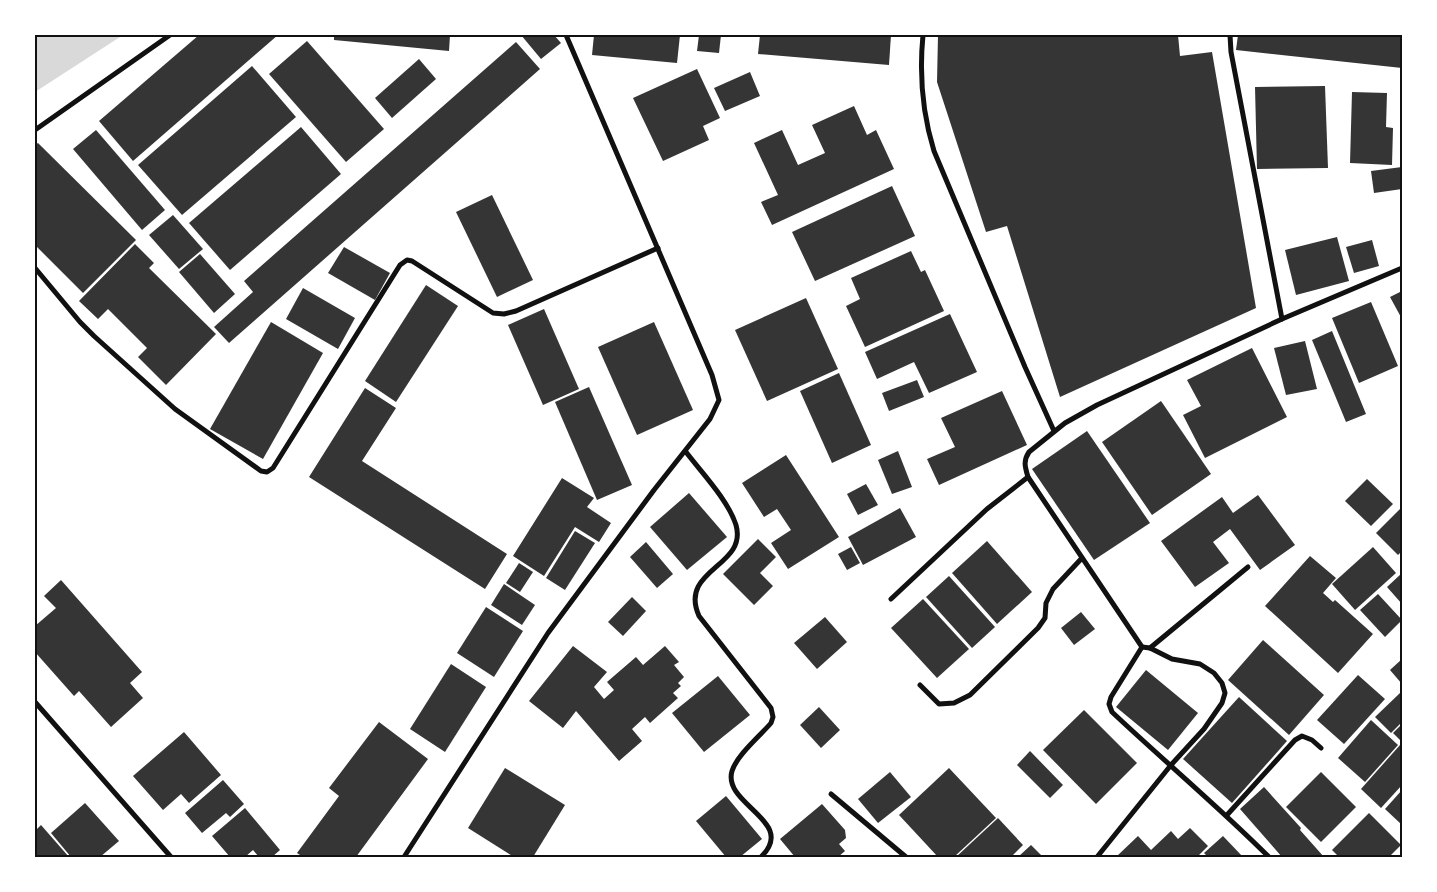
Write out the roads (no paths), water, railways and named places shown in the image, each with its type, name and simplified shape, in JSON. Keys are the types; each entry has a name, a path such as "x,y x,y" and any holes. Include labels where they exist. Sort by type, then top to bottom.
{"street":[{"path":"35,130 170,35"},
{"path":"404,857 548,633 654,490 686,452 710,419 719,400 712,375 566,35"},
{"path":"923,35 922,97 926,124 934,151 1054,431"},
{"path":"1230,35 1231,52 1282,319"},
{"path":"35,268 80,322 175,409 261,471 267,472 273,468 400,265 407,260 412,261 493,313 504,314 516,311 658,248"},
{"path":"1097,857 1204,729 1222,703 1225,693 1222,683 1214,673 1200,664 1172,659 1150,648 1142,647 1028,477 1024,464 1029,452 1065,423 1097,405 1282,319 1402,268"},
{"path":"686,452 724,501 736,525 738,534 736,547 709,572 696,591 696,608 699,616 770,708 772,717 771,723 737,761 732,771 731,780 740,796 767,824 772,837 768,850 761,857"},
{"path":"891,599 987,509 1028,477"},
{"path":"920,685 938,704 954,703 970,695 1038,628 1044,618 1046,603 1052,589 1082,558"},
{"path":"1150,648 1248,566"},
{"path":"1142,647 1111,697 1109,704 1112,712 1227,815 1269,857"},
{"path":"35,702 171,857"},
{"path":"1227,815 1295,740 1302,736 1312,740 1321,748"},
{"path":"830,794 906,857"}]}
